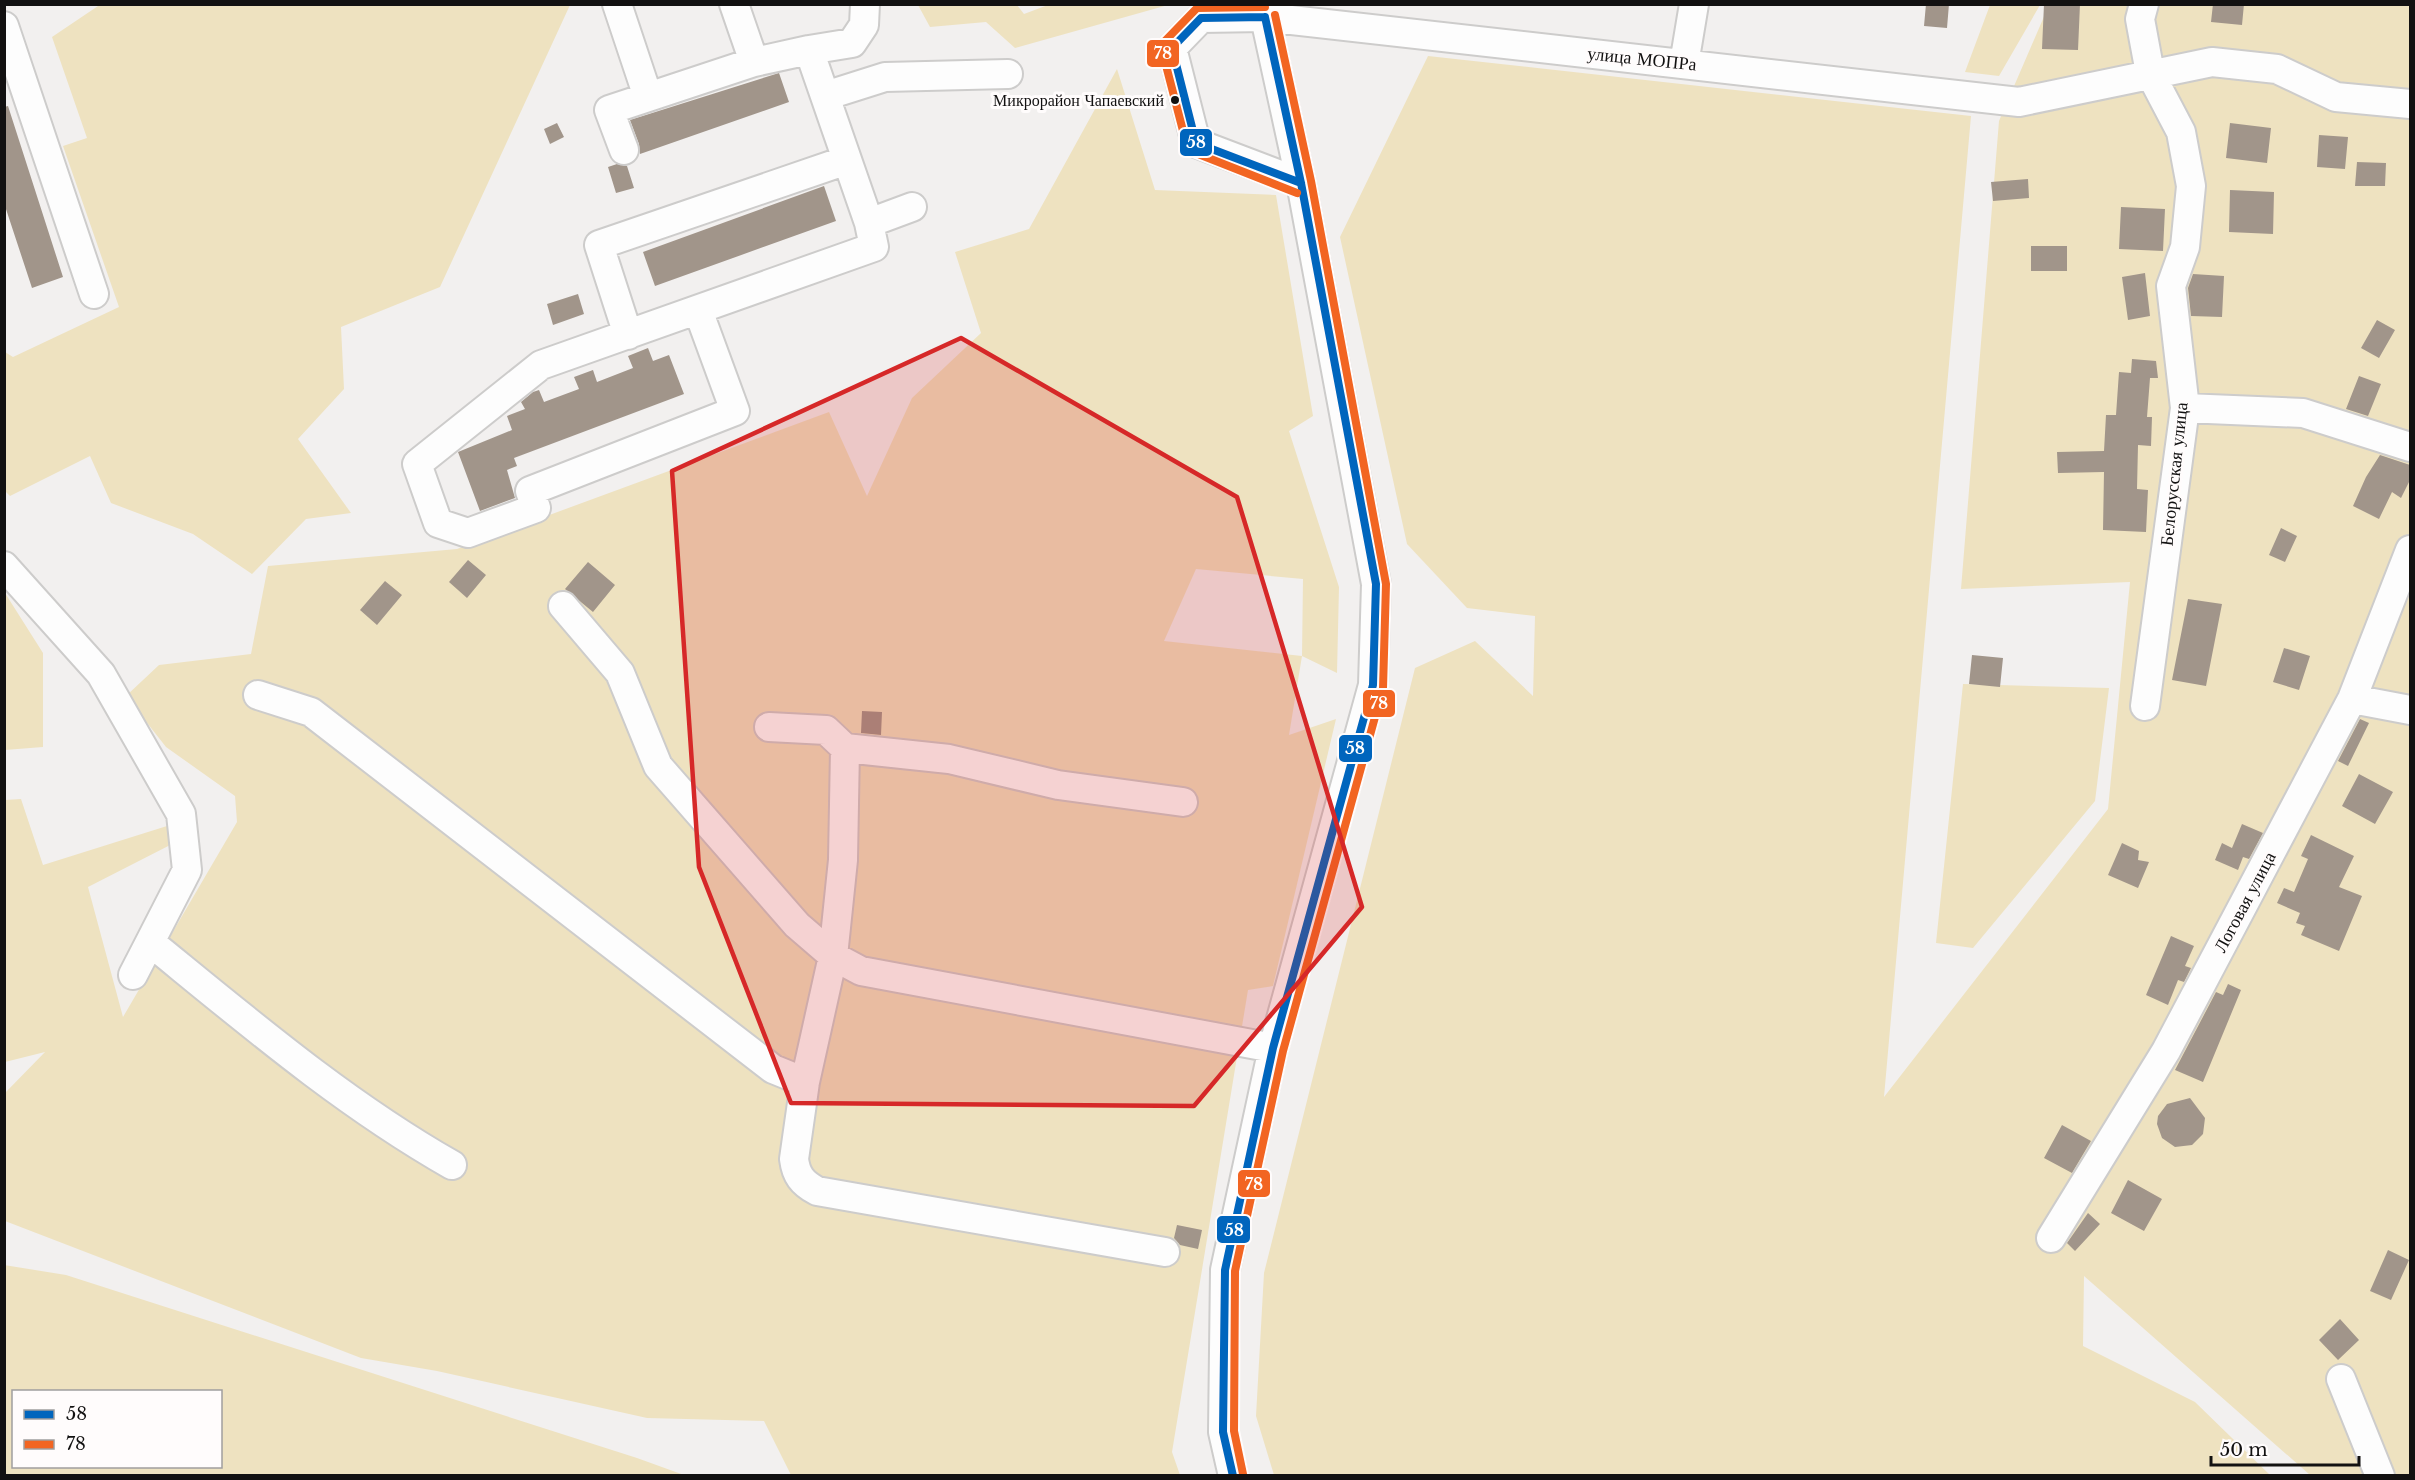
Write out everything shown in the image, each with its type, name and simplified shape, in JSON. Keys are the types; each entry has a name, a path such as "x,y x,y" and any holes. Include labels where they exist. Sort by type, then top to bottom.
{"street":[{"path":"617,4 648,97"},
{"path":"734,4 754,62"},
{"path":"624,150 609,110 754,62 852,43 864,25 865,4"},
{"path":"1684,64 1694,4"},
{"name":"Белорусская улица","path":"2144,4 2140,19 2150,73 2181,132 2191,186 2185,247 2171,286 2185,408 2145,706"},
{"path":"1233,1476 1223,1432 1226,1270 1274,1048 1372,686 1376,584 1301,183 1264,11"},
{"name":"улица МОПРа","path":"1301,183 1196,143 1172,48 1201,18 1264,11 1684,64 2019,102 2150,73"},
{"path":"4,26 94,294"},
{"path":"698,310 735,411 530,491 536,508 468,533 438,523 417,464 541,364 874,247 869,223 809,50"},
{"path":"2150,73 2212,62 2277,69 2336,97 2410,104"},
{"path":"825,96 885,77 1008,74"},
{"path":"628,335 599,245 847,160"},
{"path":"869,223 912,207"},
{"path":"2185,408 2303,412 2410,447"},
{"name":"Логовая улица","path":"2050,1238 2166,1051 2352,699 2410,550"},
{"path":"4,567 101,675 181,814 187,870 133,975"},
{"path":"563,606 620,673 658,766 797,925 833,956 861,971 1274,1048"},
{"path":"258,695 311,712 773,1069 805,1082"},
{"path":"2352,699 2410,710"},
{"path":"769,727 826,730 845,748 949,759 1058,785 1183,802"},
{"path":"845,748 843,860 833,956 805,1082 794,1159 796,1171 804,1184 817,1191 1165,1252"},
{"path":"150,942 269,1039 404,1138 452,1165"},
{"path":"2341,1379 2380,1476"}],"highlighted area":[{"path":"961,338 1237,497 1362,907 1194,1106 791,1103 699,867 672,471"}],"shaded area":[{"path":"101,4 570,5 440,287 341,327 344,389 298,439 351,513 306,519 252,574 193,534 111,503 90,456 10,496 5,491 5,352 13,357 119,307 63,146 87,138 52,37"},
{"path":"918,5 1017,5 1024,14 1048,5 1168,5 1015,48 986,22 930,27"},
{"path":"1990,5 2040,5 1999,76 1965,72"},
{"path":"2049,5 2410,5 2410,1475 2310,1475 2084,1276 2083,1346 2195,1402 2270,1475 1274,1475 1256,1416 1264,1273 1415,668 1475,641 1533,696 1535,616 1467,608 1407,544 1340,237 1428,56 1971,116 1884,1097 2108,809 2130,582 1961,589 1999,121"},
{"path":"1117,69 1155,190 1276,195 1313,416 1289,431 1339,587 1337,673 1302,656 1289,735 1336,719 1273,986 1248,990 1172,1452 1180,1475 791,1475 764,1421 647,1418 437,1371 361,1358 5,1221 5,1093 45,1052 5,1062 5,800 21,799 43,865 167,826 180,840 88,887 123,1017 237,822 235,796 166,747 126,696 159,665 251,654 268,566 457,549 829,412 867,496 912,398 981,333 955,252 1029,229","holes":["1196,569 1303,579 1302,656 1164,641"]},
{"path":"5,593 43,653 43,747 5,750"},
{"path":"1963,684 2109,688 2095,801 1973,948 1936,943"},
{"path":"4,1265 66,1275 684,1475 5,1475"}],"building":[{"path":"1926,4 1949,4 1947,28 1924,26"},
{"path":"2044,4 2080,4 2078,50 2042,49"},
{"path":"2213,4 2244,4 2242,25 2211,22"},
{"path":"779,73 789,102 640,154 639,144 630,120"},
{"path":"8,106 63,277 32,288 4,203 4,107"},
{"path":"557,123 564,137 550,144 544,129"},
{"path":"2230,123 2271,128 2267,163 2226,158"},
{"path":"2319,135 2348,137 2345,169 2317,167"},
{"path":"2357,162 2386,163 2385,186 2355,186"},
{"path":"617,164 627,166 634,188 616,193 608,167"},
{"path":"2028,179 2029,198 1993,201 1991,182"},
{"path":"824,186 836,221 655,286 643,252"},
{"path":"2230,190 2274,192 2273,234 2229,232"},
{"path":"2121,207 2165,209 2163,251 2119,249"},
{"path":"2031,246 2067,246 2067,271 2031,271"},
{"path":"2145,273 2150,316 2128,320 2122,277"},
{"path":"2193,274 2224,276 2222,317 2191,316 2188,288"},
{"path":"578,294 584,314 553,325 547,304"},
{"path":"2377,320 2395,330 2379,358 2361,348"},
{"path":"648,348 653,361 669,355 684,394 514,458 517,466 507,470 515,498 480,511 458,452 512,430 507,416 525,409 521,402 533,392 539,390 544,402 579,389 574,377 593,370 597,382 633,368 628,356"},
{"path":"2132,359 2156,361 2158,378 2150,378 2147,417 2152,417 2151,446 2138,445 2137,489 2148,490 2146,532 2103,530 2104,472 2058,473 2057,452 2104,451 2106,415 2116,415 2119,372 2131,373"},
{"path":"2359,376 2381,384 2368,416 2346,409"},
{"path":"2380,455 2410,465 2410,480 2401,498 2392,492 2379,519 2353,506 2366,477"},
{"path":"2281,528 2297,536 2285,562 2269,555"},
{"path":"468,560 486,575 467,598 449,582"},
{"path":"588,562 615,585 593,612 565,589"},
{"path":"385,581 402,595 377,625 360,610"},
{"path":"2188,599 2222,604 2206,686 2172,680"},
{"path":"2284,648 2310,656 2299,690 2273,682"},
{"path":"1972,655 2003,658 2000,687 1969,684"},
{"path":"862,711 882,712 881,735 861,733"},
{"path":"2360,719 2369,723 2348,766 2338,761"},
{"path":"2359,774 2393,792 2375,824 2342,806"},
{"path":"2242,824 2263,833 2249,859 2243,857 2238,870 2215,860 2222,843 2232,848"},
{"path":"2311,835 2354,856 2339,887 2362,896 2339,951 2301,935 2305,926 2296,923 2300,913 2277,903 2284,888 2294,892 2308,859 2301,856"},
{"path":"2122,843 2139,851 2138,860 2149,862 2138,888 2108,875"},
{"path":"2171,936 2194,946 2185,966 2191,968 2184,982 2178,980 2168,1005 2146,995"},
{"path":"2228,984 2241,990 2203,1082 2175,1070 2216,992 2223,995"},
{"path":"2190,1098 2205,1118 2203,1134 2192,1145 2175,1147 2162,1138 2157,1124 2158,1116 2167,1104"},
{"path":"2062,1125 2091,1141 2072,1173 2044,1158"},
{"path":"2128,1180 2162,1199 2144,1231 2111,1213"},
{"path":"2088,1213 2100,1224 2075,1251 2067,1243"},
{"path":"1177,1225 1202,1230 1198,1249 1180,1245 1174,1238"},
{"path":"2388,1250 2409,1260 2391,1300 2370,1291"},
{"path":"2340,1319 2359,1340 2338,1360 2319,1340"}],"transit line":[{"name":"78","path":"1265,7 1197,8 1164,42 1162,50 1188,150 1297,193"},
{"name":"78","path":"1243,1474 1234,1431 1235,1271 1283,1051 1383,688 1386,584 1311,181 1275,15"},
{"name":"58","path":"1265,17 1201,18 1172,48 1196,143 1301,183"},
{"name":"58","path":"1233,1476 1223,1432 1225,1270 1273,1048 1373,685 1376,584 1301,183 1265,17"}],"place":[{"name":"Микрорайон Чапаевский","path":"1175,100"}]}
